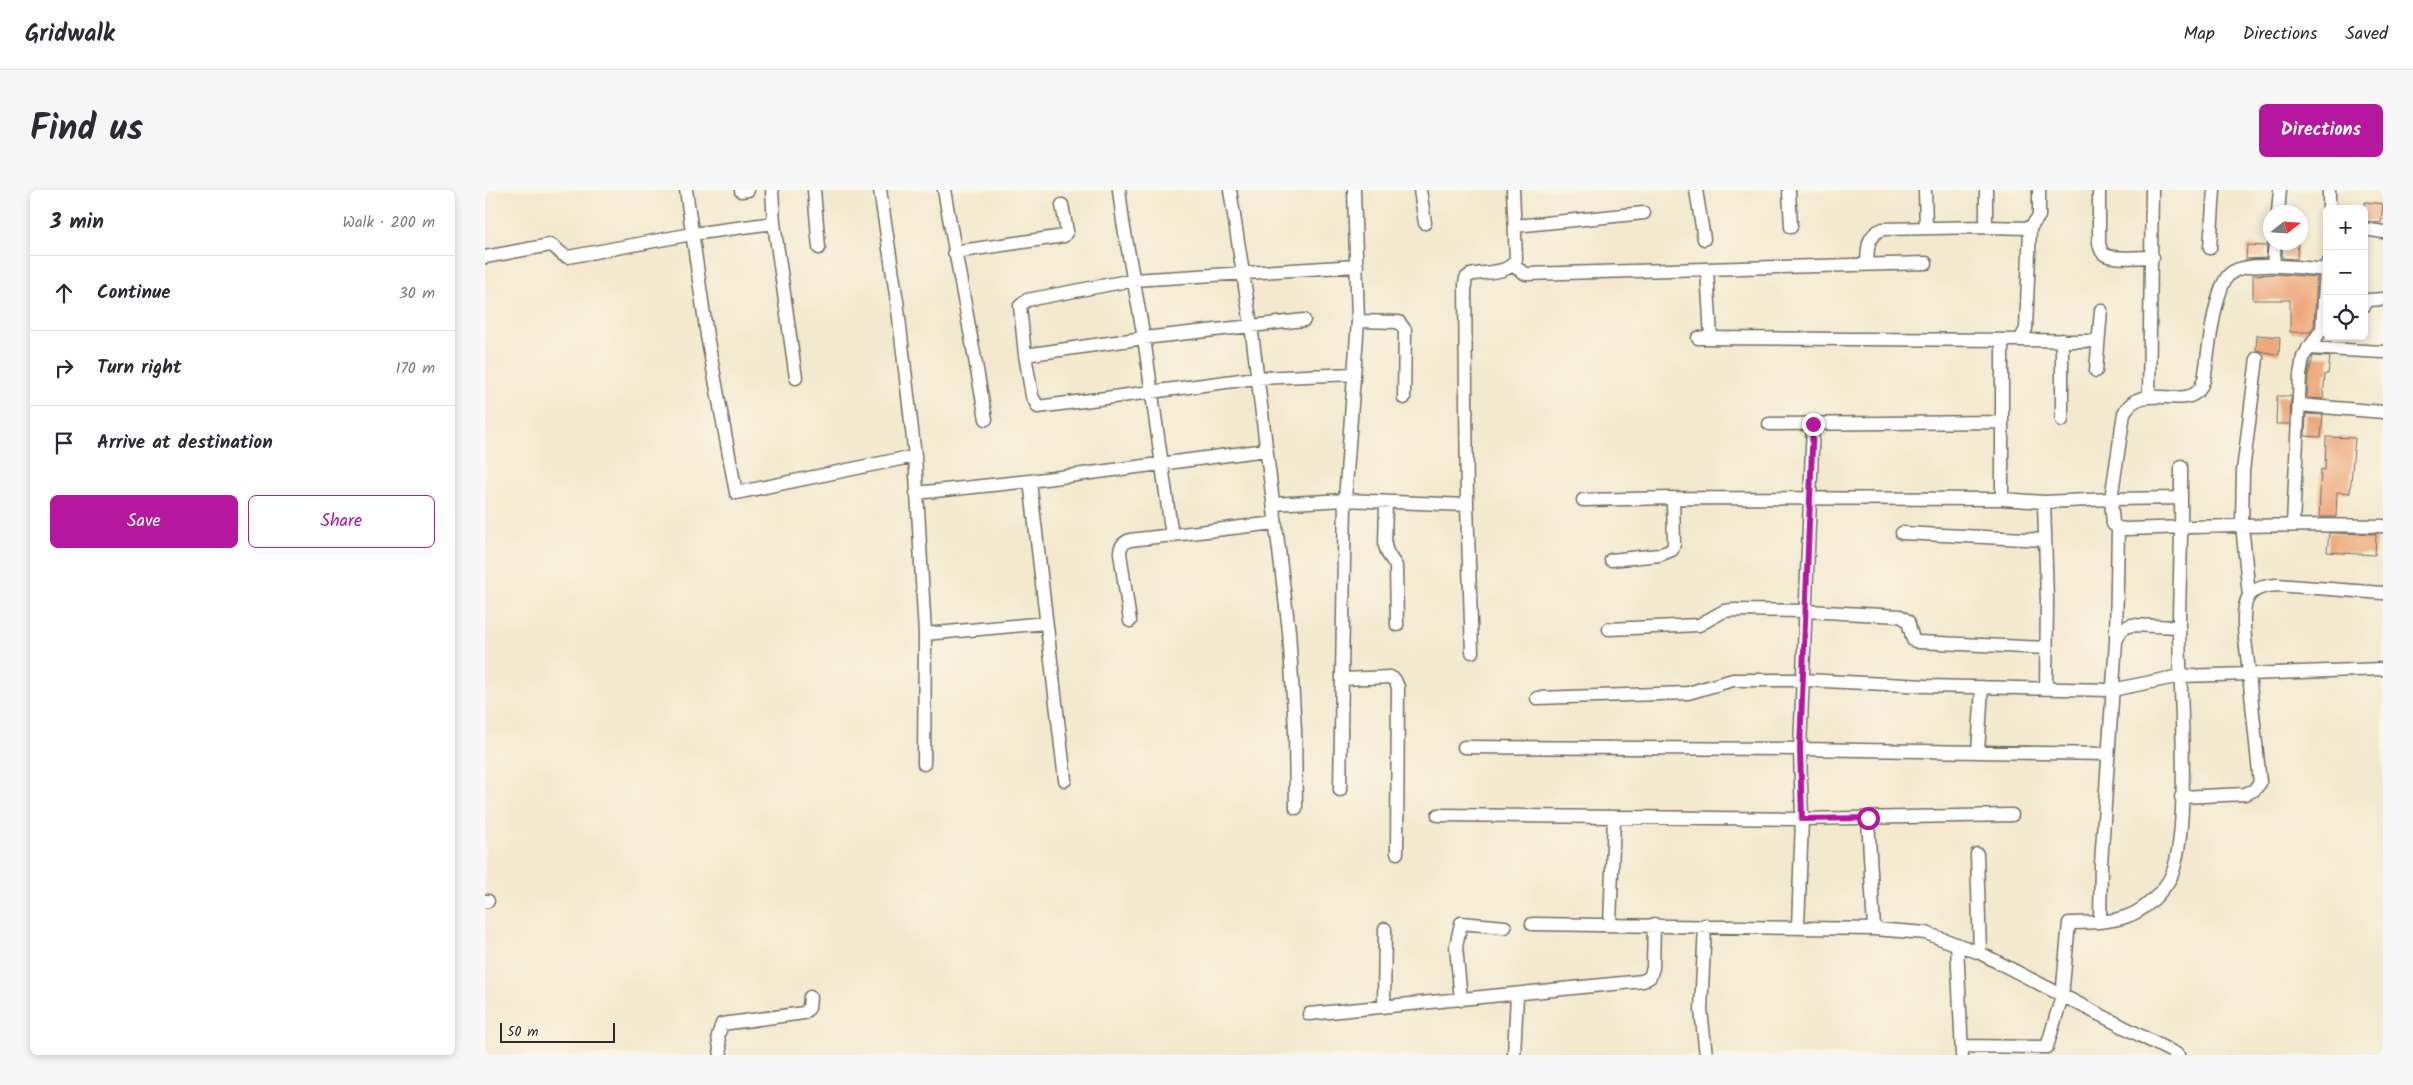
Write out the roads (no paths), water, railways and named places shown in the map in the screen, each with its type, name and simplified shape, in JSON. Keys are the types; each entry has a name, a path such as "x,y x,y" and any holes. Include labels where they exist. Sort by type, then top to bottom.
{"street":[{"path":"686,190 707,336 736,493 915,456"},
{"path":"771,190 796,378"},
{"path":"813,190 819,248"},
{"path":"880,190 897,301 915,456 925,634 925,764"},
{"path":"943,190 986,420"},
{"path":"1119,190 1144,338 1172,536"},
{"path":"1230,190 1251,325 1293,674 1296,808"},
{"path":"1341,790 1345,500 1358,321 1355,190"},
{"path":"1420,190 1425,223"},
{"path":"1472,652 1467,505 1465,284 1466,278 1470,275 1508,269 1513,266 1516,259 1513,190"},
{"path":"1696,190 1704,239"},
{"path":"1789,190 1791,227"},
{"path":"1925,190 1926,228"},
{"path":"1986,190 1986,227"},
{"path":"2020,340 2026,329 2030,228 2039,216 2039,190"},
{"path":"2099,190 2099,243 2101,251 2105,256 2112,257 2153,258"},
{"path":"2149,397 2153,258 2152,190"},
{"path":"2210,248 2215,190"},
{"path":"2279,205 2280,190"},
{"path":"2329,190 2329,205"},
{"path":"954,252 1064,236 1067,231 1062,205"},
{"path":"1515,226 1644,213"},
{"path":"485,257 550,245 555,247 560,254 568,257 692,234 774,223"},
{"path":"1867,264 1869,237 1883,229 2030,228"},
{"path":"2368,230 2383,232"},
{"path":"2273,266 2274,250"},
{"path":"1513,266 1526,274 1926,263"},
{"path":"1354,374 1256,378 1038,407 1032,396 1025,355 1020,306 1022,302 1133,280 1243,275 1357,266"},
{"path":"2100,922 2101,864 2116,641 2118,528 2111,518 2111,499 2123,412 2129,403 2139,398 2188,396 2199,391 2204,380 2220,288 2231,273 2249,267 2273,266 2323,270"},
{"path":"1707,269 1711,338"},
{"path":"2368,300 2371,298 2383,299"},
{"path":"2096,371 2101,310"},
{"path":"1025,355 1144,338 1304,320"},
{"path":"1358,321 1399,322 1403,324 1405,330 1405,398"},
{"path":"2293,524 2303,357 2322,329 2323,324"},
{"path":"1698,338 2097,341"},
{"path":"2061,340 2061,420"},
{"path":"2002,341 2002,499"},
{"path":"2308,348 2383,352"},
{"path":"2181,797 2245,794 2255,790 2260,783 2244,614 2249,596 2242,524 2243,471 2257,358"},
{"path":"2299,405 2383,412"},
{"path":"1769,424 2001,422"},
{"path":"1798,927 1802,819 1800,748 1813,424"},
{"path":"916,493 1162,465 1266,450"},
{"path":"1957,944 1962,1050 2047,1047 2062,996 2069,923 2100,922 2125,918 2139,912 2155,898 2169,880 2177,856 2181,797 2179,627 2182,527 2181,466"},
{"path":"1030,481 1065,780"},
{"path":"1583,500 1673,498 2002,499 2044,502 2181,498"},
{"path":"1611,560 1659,556 1672,550 1674,544 1673,498"},
{"path":"1273,504 1345,500 1467,505"},
{"path":"1386,502 1385,546 1396,566 1397,625"},
{"path":"2044,502 2046,689"},
{"path":"1130,621 1120,548 1130,540 1275,523"},
{"path":"2118,528 2242,524 2383,526"},
{"path":"1902,533 2045,540"},
{"path":"2249,596 2262,587 2277,585 2383,593"},
{"path":"1609,630 1699,625 1724,611 1733,610 1806,610 1900,616 1908,621 1910,634 1913,640 1917,642 2047,648"},
{"path":"925,634 1046,623"},
{"path":"2116,641 2122,629 2131,625 2179,627"},
{"path":"1537,698 1688,694 1733,680 1804,680 2113,690 2180,676 2383,669"},
{"path":"1343,679 1390,677 1395,680 1398,687 1397,853"},
{"path":"1977,752 1982,687"},
{"path":"1464,747 1800,748 2108,754"},
{"path":"1438,815 1802,819 2013,815"},
{"path":"1610,925 1614,817"},
{"path":"1868,818 1874,929"},
{"path":"1977,854 1980,953"},
{"path":"1461,1000 1456,946 1461,923 1505,927"},
{"path":"1532,924 1798,927 1874,929 1925,933 1980,953 2178,1055"},
{"path":"1309,1014 1643,981 1650,977 1653,968 1654,924"},
{"path":"1705,925 1701,1010 1706,1055"},
{"path":"1384,1007 1385,929"},
{"path":"1513,1055 1517,994"},
{"path":"721,1055 718,1036 723,1024 804,1013 809,1008 810,997"}]}
